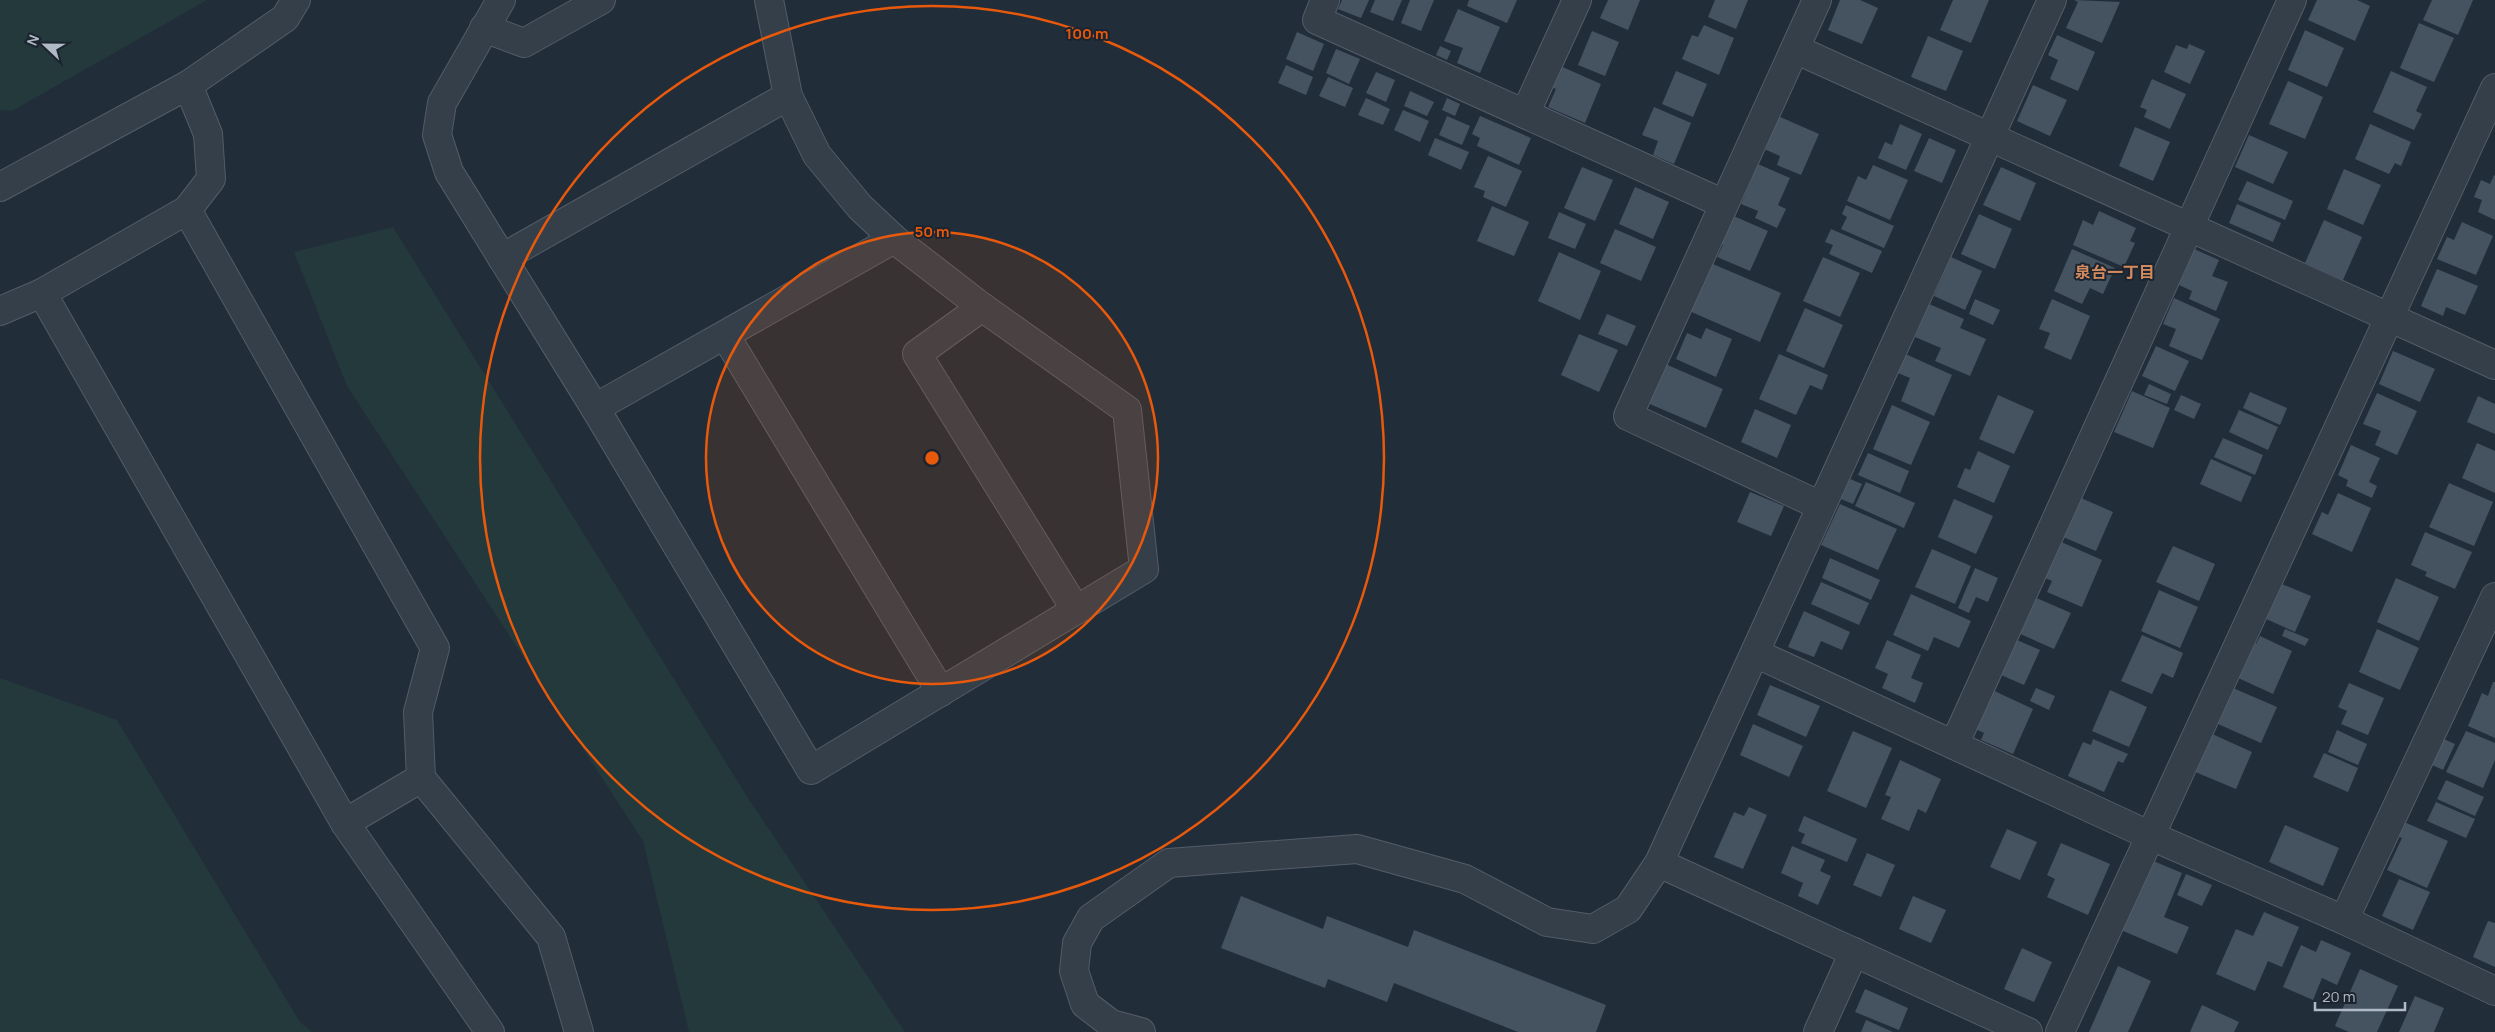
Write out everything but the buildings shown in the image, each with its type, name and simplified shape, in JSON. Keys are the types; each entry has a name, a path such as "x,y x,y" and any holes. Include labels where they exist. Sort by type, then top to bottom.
{"street":[{"path":"0,187 188,85 285,18 296,0"},
{"path":"501,0 442,104 436,135 449,172 595,408 810,770 1144,569 1127,410 982,307 894,239 860,207 817,155 788,96 769,0"},
{"path":"484,28 524,43 601,0"},
{"path":"1326,0 1317,20 1724,204"},
{"path":"1525,114 1577,0"},
{"path":"1817,0 1628,416 1822,506"},
{"path":"1141,1032 1110,1024 1085,1004 1074,971 1077,943 1091,918 1169,863 1357,849 1465,879 1547,922 1593,929 1628,909 1659,863 2052,0"},
{"path":"1954,745 2292,0"},
{"path":"1795,49 2495,365"},
{"path":"0,311 42,294 187,210 211,180 208,134 188,85"},
{"path":"2060,1032 2495,88"},
{"path":"502,258 788,96"},
{"path":"187,210 435,648 418,712 421,778 551,937 579,1032"},
{"path":"595,408 894,239"},
{"path":"42,294 345,823 490,1032"},
{"path":"982,307 917,354 1076,610"},
{"path":"725,334 941,692"},
{"path":"2344,920 2495,597"},
{"path":"1755,653 2151,836 2344,920 2495,992"},
{"path":"345,823 421,778"},
{"path":"1659,863 2028,1032"},
{"path":"1818,1032 1854,952"}],"green space":[{"path":"0,0 207,0 12,111 0,110"},
{"path":"393,227 748,798 905,1032 689,1032 643,841 347,386 294,252"},
{"path":"0,678 117,720 300,1022 312,1032 0,1032"}],"district":[{"name":"泉台一丁目","path":"2115,272"}]}
